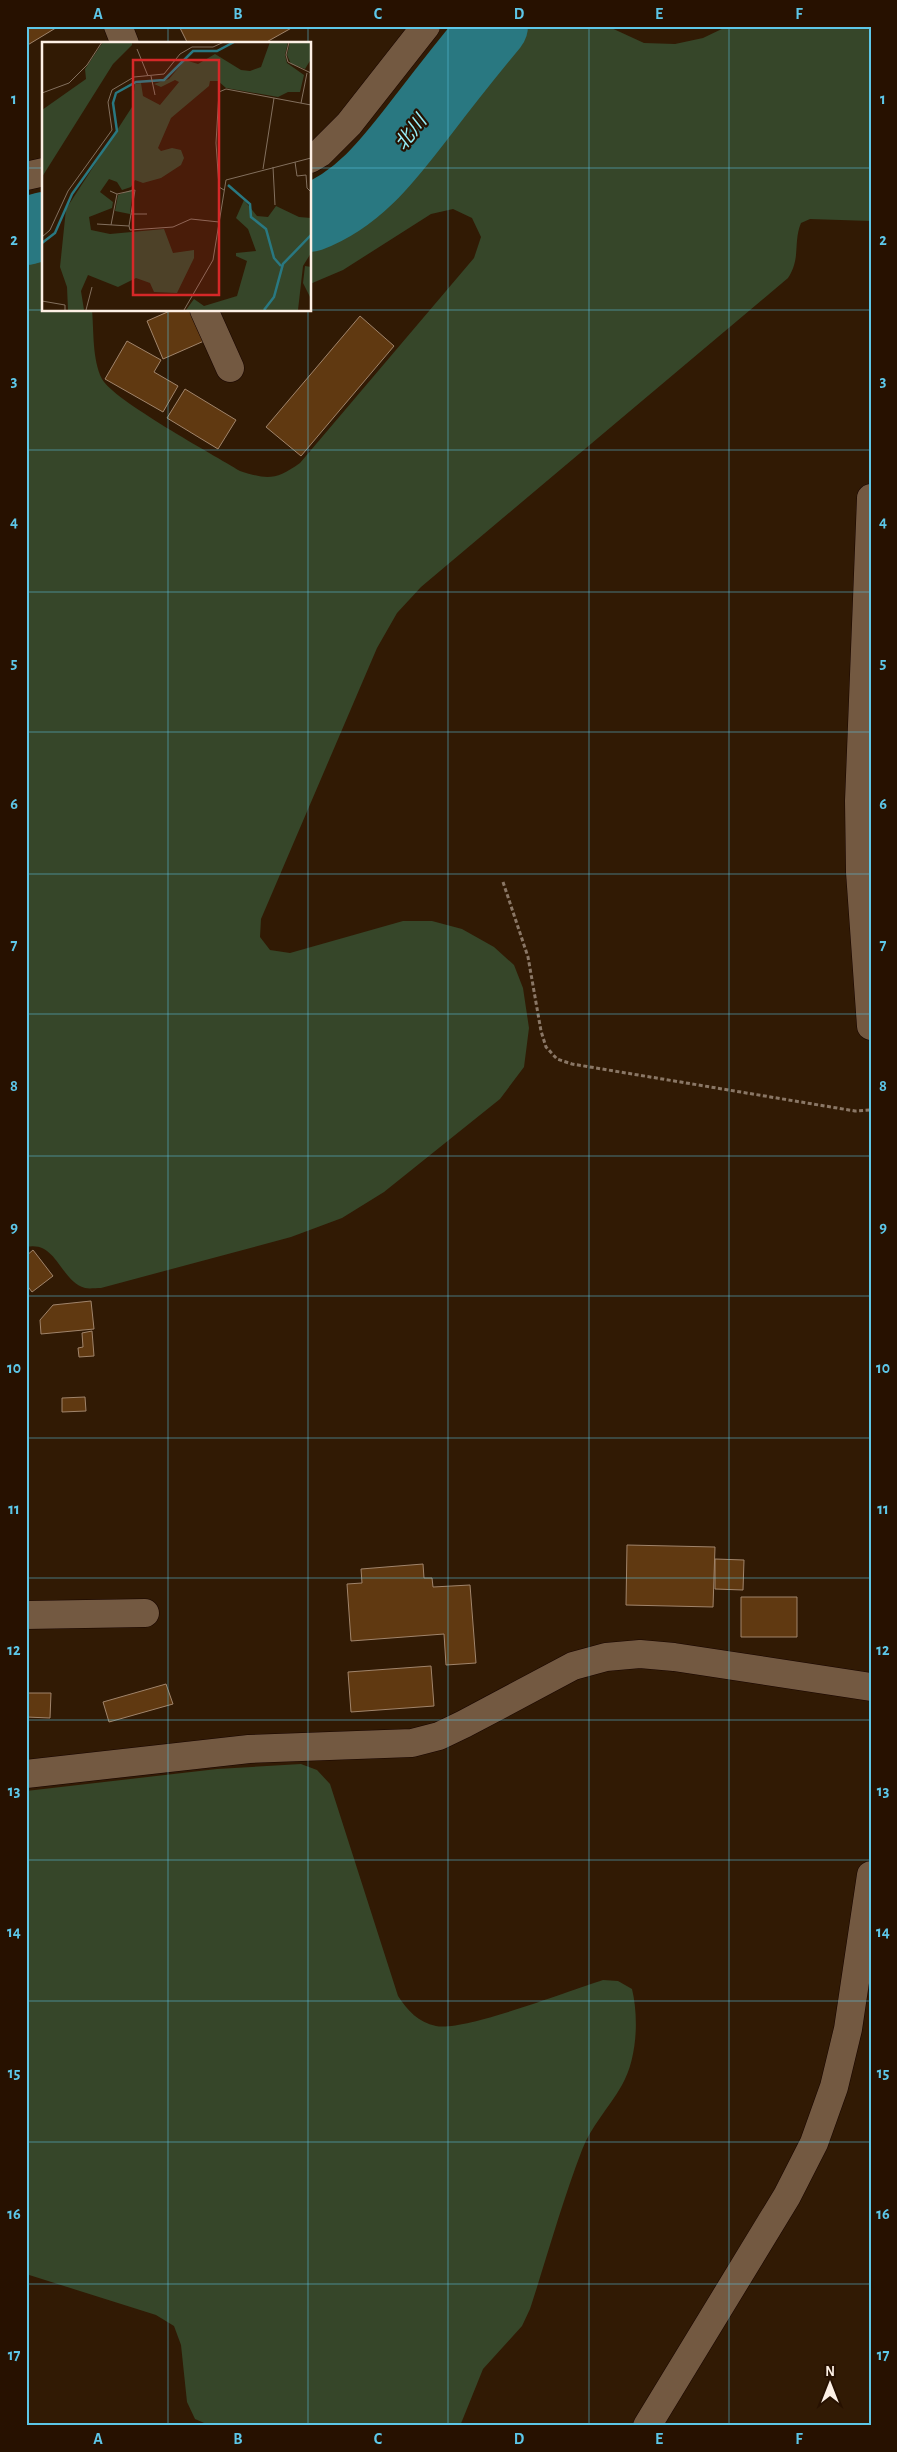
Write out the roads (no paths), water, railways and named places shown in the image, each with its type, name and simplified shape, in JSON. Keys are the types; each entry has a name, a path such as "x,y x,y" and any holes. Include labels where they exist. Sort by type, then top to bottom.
{"street":[{"path":"118,26 124,42"},
{"path":"311,158 320,153 349,124 426,26"},
{"path":"26,176 42,172"},
{"path":"204,311 230,368"},
{"path":"871,498 860,801 860,872 871,1026"},
{"path":"26,1615 145,1613"},
{"path":"26,1774 248,1750 412,1743 448,1732 573,1666 606,1657 640,1654 674,1657 871,1687"},
{"path":"647,2426 787,2196 814,2143 834,2087 848,2029 871,1876"}],"waterway":[{"name":"北川","path":"311,218 345,200 374,174 400,145 494,26"},
{"name":"北川","path":"26,231 42,227"}]}
